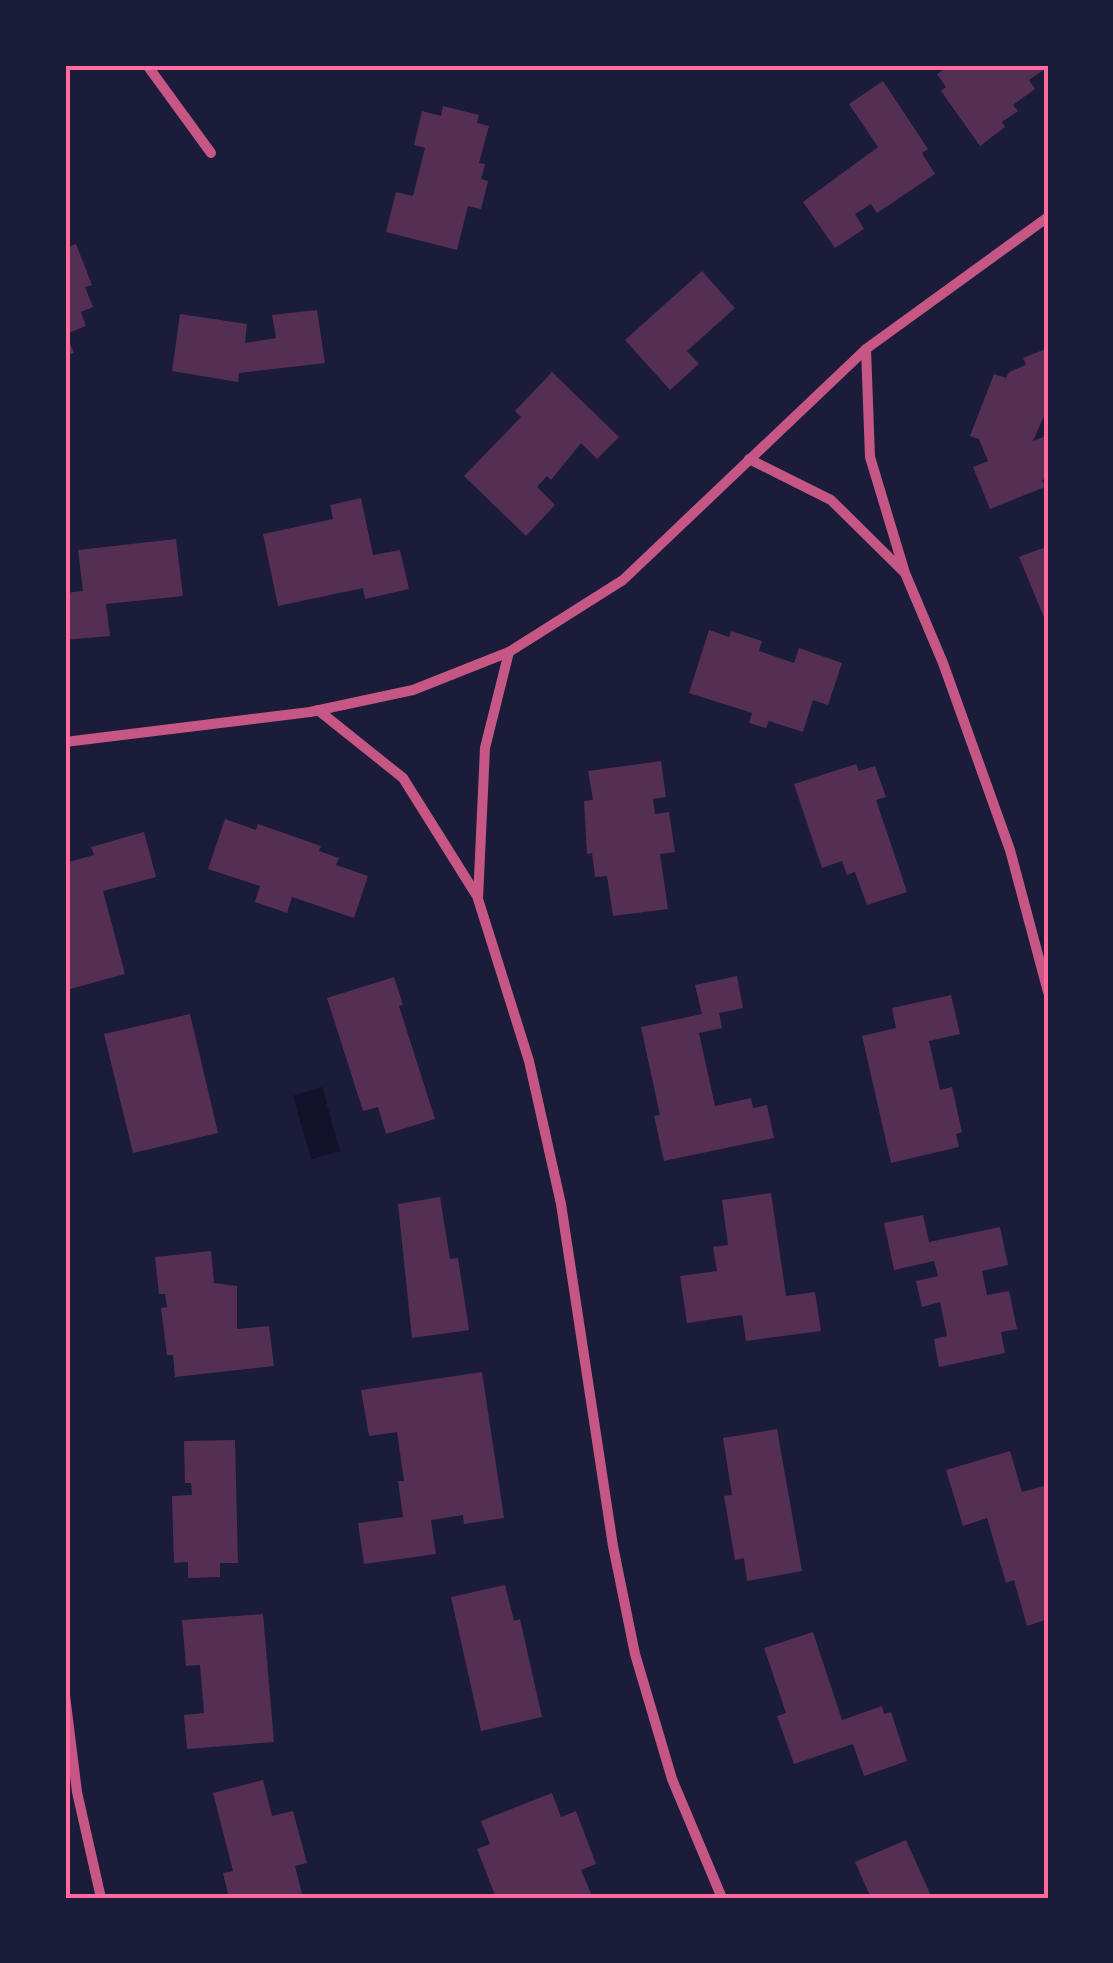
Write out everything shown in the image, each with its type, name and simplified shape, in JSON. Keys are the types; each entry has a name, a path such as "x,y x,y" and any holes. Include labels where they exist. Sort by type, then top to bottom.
{"street":[{"path":"147,65 211,152"},
{"path":"65,742 266,720 318,710 413,690 509,652 623,580 866,349 1048,217"},
{"path":"866,349 870,457 905,573 944,663 1010,850 1048,992"},
{"path":"749,459 831,500 905,573"},
{"path":"478,899 485,748 509,652"},
{"path":"318,710 403,778 478,899 528,1061 561,1204 613,1546 635,1654 672,1778 722,1898"},
{"path":"65,1695 77,1792 101,1898"}],"shaded area":[{"path":"322,1087 340,1151 311,1159 293,1096"}],"building":[{"path":"950,65 1048,65 1048,74 1045,69 1029,80 1035,89 1013,105 1018,111 1002,122 1005,127 980,146 941,91 946,87 937,74"},
{"path":"883,81 928,149 922,153 935,174 877,213 871,204 855,214 864,229 835,248 803,202 878,147 849,104"},
{"path":"443,106 479,115 477,123 489,126 479,163 485,164 481,179 488,181 481,209 468,206 457,250 386,232 396,192 413,196 425,148 414,145 422,111 441,116"},
{"path":"76,244 92,285 85,287 93,307 81,312 86,326 66,334 74,353 65,356 65,248"},
{"path":"702,271 735,308 687,351 699,364 670,390 625,340"},
{"path":"317,310 325,363 239,373 238,382 172,371 180,314 247,324 245,343 276,338 272,315"},
{"path":"1048,348 1048,407 1033,441 1048,435 1048,478 1042,480 1045,487 990,509 973,467 988,461 979,439 970,436 994,374 1006,378 1009,372 1026,365 1023,358"},
{"path":"552,372 619,437 597,459 581,443 551,480 547,476 537,487 555,505 526,536 464,476 521,417 515,411"},
{"path":"361,498 373,555 400,550 409,589 365,599 363,588 278,606 263,534 333,519 330,505"},
{"path":"176,539 183,596 106,604 110,636 65,640 65,593 83,591 78,550"},
{"path":"1048,546 1048,627 1019,557"},
{"path":"709,630 729,637 731,631 762,641 759,651 794,663 799,648 842,663 828,705 813,700 803,732 769,721 766,728 749,723 752,713 689,693"},
{"path":"661,761 666,797 653,799 655,814 669,812 675,852 660,854 668,909 613,916 607,876 595,877 592,853 587,854 584,801 593,800 588,771"},
{"path":"856,764 859,771 875,766 886,797 876,800 907,892 867,905 855,872 847,875 842,861 822,868 794,784"},
{"path":"225,819 256,830 258,824 321,846 319,851 339,858 336,865 368,876 354,918 292,897 287,913 255,902 260,886 208,869"},
{"path":"144,832 156,877 103,891 125,974 70,989 65,972 65,863 94,855 91,847"},
{"path":"737,976 743,1008 719,1013 722,1028 699,1033 715,1106 751,1098 753,1108 767,1105 774,1138 664,1161 654,1116 660,1115 641,1027 702,1014 695,985"},
{"path":"394,977 403,1005 399,1006 435,1119 386,1134 378,1107 363,1111 327,998"},
{"path":"951,995 960,1034 929,1041 940,1090 952,1087 962,1132 956,1134 959,1147 891,1163 862,1036 896,1028 892,1008"},
{"path":"190,1014 218,1133 133,1153 104,1034"},
{"path":"771,1193 786,1296 815,1292 821,1331 746,1341 742,1315 687,1323 680,1276 717,1271 713,1247 728,1245 722,1200"},
{"path":"440,1197 450,1259 458,1258 469,1330 412,1338 398,1204"},
{"path":"923,1215 929,1242 1000,1227 1008,1265 982,1271 987,1295 1009,1291 1017,1329 1001,1332 1005,1353 939,1367 934,1339 947,1336 940,1302 922,1307 916,1281 938,1276 934,1261 894,1270 884,1223"},
{"path":"211,1251 214,1283 237,1286 237,1329 269,1326 274,1366 175,1377 173,1355 167,1355 161,1308 167,1307 165,1294 159,1294 155,1257"},
{"path":"482,1372 504,1518 464,1524 463,1515 431,1520 436,1554 364,1564 358,1523 403,1517 398,1481 404,1481 397,1432 369,1436 361,1390"},
{"path":"777,1429 802,1571 747,1581 744,1558 735,1560 724,1496 732,1495 723,1438"},
{"path":"235,1440 238,1563 220,1563 220,1577 188,1578 188,1562 174,1563 172,1496 192,1495 191,1483 185,1483 184,1441"},
{"path":"1010,1451 1022,1492 1048,1485 1048,1619 1027,1626 1014,1580 1006,1583 987,1518 963,1526 946,1470"},
{"path":"505,1585 514,1621 520,1619 542,1717 481,1731 451,1597"},
{"path":"263,1614 274,1742 187,1749 184,1715 204,1713 200,1665 186,1666 182,1620"},
{"path":"813,1632 842,1720 882,1706 884,1714 891,1712 907,1761 864,1776 853,1744 794,1764 777,1716 786,1713 764,1648"},
{"path":"263,1780 272,1816 293,1811 307,1863 295,1866 303,1898 229,1898 223,1873 233,1871 213,1793"},
{"path":"552,1793 561,1817 576,1811 596,1864 581,1870 593,1898 496,1898 477,1849 490,1844 481,1821"},
{"path":"906,1840 932,1898 871,1898 855,1862"}]}
